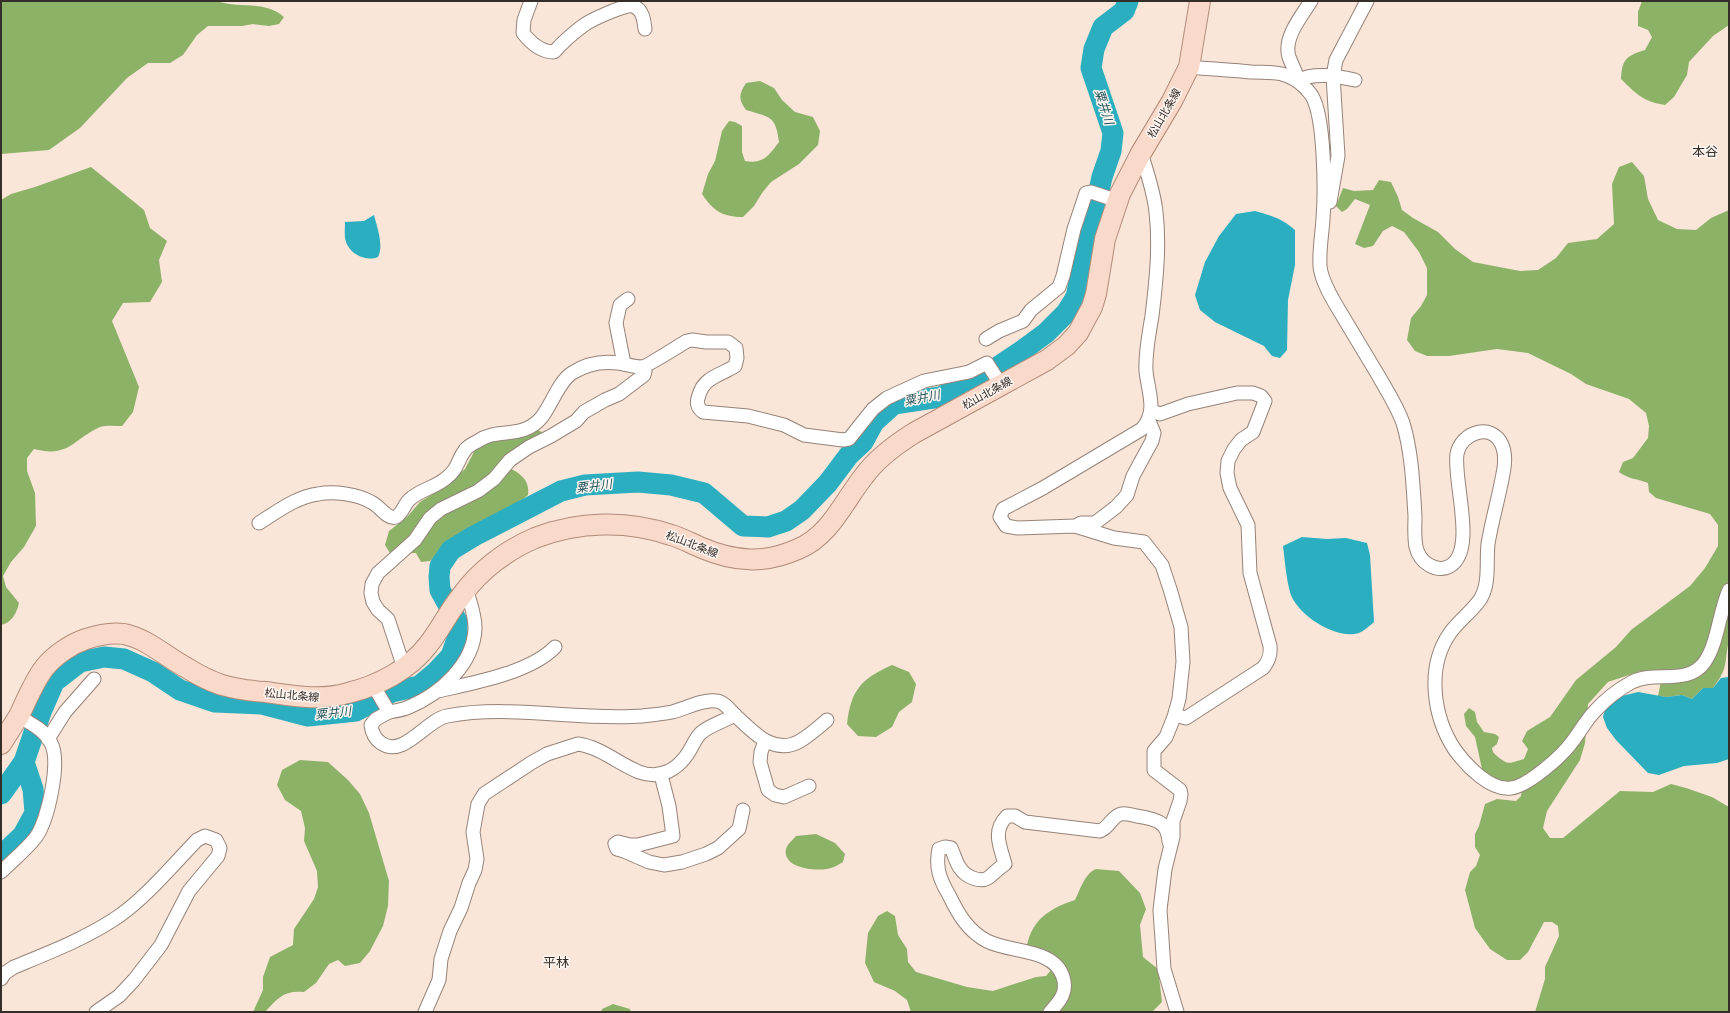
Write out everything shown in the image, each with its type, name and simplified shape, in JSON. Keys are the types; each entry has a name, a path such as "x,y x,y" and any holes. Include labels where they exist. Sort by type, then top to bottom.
{"main road":[{"name":"松山北条線","path":"1,744 23,718 34,683 46,666 81,640 101,634 123,634 145,641 185,668 224,686 313,698 333,697 375,689 404,668 427,647 464,592 489,566 513,549 534,539 569,528 612,524 652,530 672,535 726,557 738,559 765,559 801,548 818,537 834,519 864,474 880,457 995,376 1047,360 1066,346 1086,320 1096,294 1112,199 1172,101 1189,67 1200,1"}],"street":[{"path":"531,1 524,20 523,33 530,42 548,52 554,52 564,40 585,24 630,6 634,6 641,12 645,29"},
{"path":"1298,80 1295,68 1289,58 1287,49 1288,40 1311,1"},
{"path":"1324,214 1327,210 1331,196 1338,156 1333,76 1339,54 1367,1"},
{"path":"1189,67 1282,74 1298,80 1312,95 1318,110 1323,158 1324,214 1320,269 1333,300 1394,402 1402,421 1411,464 1416,547 1423,562 1435,569 1448,568 1463,550 1456,460 1459,445 1467,436 1480,432 1488,433 1497,438 1504,448 1505,463 1488,546 1484,592 1479,600 1450,633 1441,649 1436,670 1437,711 1441,723 1456,750 1469,766 1486,781 1502,787 1510,788 1522,784 1561,756 1575,739 1594,711 1618,691 1635,681 1649,677 1681,677 1693,673 1706,661 1713,644 1724,601 1729,590"},
{"path":"1298,80 1306,77 1333,76 1356,80"},
{"path":"1075,526 1081,523 1095,524 1116,507 1127,495 1133,476 1152,441 1154,433 1150,416 1146,370 1155,288 1156,220 1150,180 1141,153"},
{"path":"1323,158 1338,156"},
{"path":"986,340 1023,321 1031,310 1059,287 1063,276 1068,248 1086,193 1091,192 1112,199"},
{"path":"624,364 616,323 620,305 628,299"},
{"path":"259,523 300,498 319,494 336,493 357,496 372,502 393,518 398,516 409,501 419,493 445,479 458,466 466,449 482,438 499,434 519,432 530,427 541,418 570,374 587,366 606,362 642,367 692,340 706,342 728,342 736,348 737,358 735,366 710,379 703,386 697,402 698,408 703,412 748,416 784,425 804,434 843,440 849,439 873,409 887,398 924,381 969,372 987,363 995,376"},
{"path":"404,668 388,619 378,610 373,602 371,593 372,584 378,573 415,540 430,518 441,509 478,492 494,479 510,460 529,447 570,425 584,412 619,394 644,375 645,370 642,367"},
{"path":"1177,1012 1164,969 1160,910 1165,869 1173,837 1173,821 1181,794 1180,790 1154,770 1154,752 1166,737 1170,728 1179,699 1183,662 1181,627 1162,565 1144,542 1114,538 1075,526 1018,528 1006,526 1000,517 1003,509 1043,488 1142,429 1150,416 1188,404 1237,393 1253,393 1261,396 1264,401 1253,432 1242,440 1234,449 1228,461 1227,473 1230,488 1248,525 1250,573 1270,646 1271,655 1263,668 1186,718 1182,717"},
{"path":"438,691 457,671 468,655 472,644 474,628 470,600 464,592"},
{"path":"555,647 538,660 493,678 438,691 408,708 388,711 376,719 371,726 372,733 376,739 383,744 393,747 401,746 429,725 444,717 463,713 490,712 572,716 642,716 671,712 717,700 726,706 765,741 774,746 785,746 800,741 828,720"},
{"path":"45,735 94,679"},
{"path":"1154,752 1159,751 1166,746 1175,734 1182,717 1185,694 1181,682"},
{"path":"375,689 388,711"},
{"path":"425,1012 439,980 441,959 450,931 461,908 475,870 477,859 473,832 478,804 484,794 547,754 578,744 603,753 639,772 650,775 661,775 680,764 690,751 695,740 702,732 735,715"},
{"path":"1,872 35,838 46,818 54,771 52,743 45,735 23,718"},
{"path":"765,741 761,752 760,762 768,790 775,795 784,797 809,786"},
{"path":"661,775 669,806 673,836 638,845 618,842 615,844 617,849 649,862 664,865 682,862 718,848 739,829 743,810"},
{"path":"1050,1012 1060,1001 1066,986 1061,970 1047,959 1036,954 1005,948 987,941 970,930 954,907 940,880 937,865 939,849 946,847 951,848 960,869 973,878 981,880 988,878 1005,864 998,831 1001,823 1007,816 1015,816 1025,822 1100,831 1106,829 1116,816 1122,813 1155,819 1163,825 1169,832 1170,850"},
{"path":"1,978 5,973 14,968 74,943 114,920 134,904 196,840 205,836 216,840 220,848 218,856 189,891 161,945 134,980 118,996 96,1012"}],"green space":[{"path":"1,1 217,1 269,8 284,17 279,24 269,26 253,24 242,26 208,26 197,35 183,55 170,63 148,63 127,78 80,128 49,150 1,154"},
{"path":"1642,1 1729,1 1729,25 1713,36 1689,62 1687,75 1674,97 1665,105 1651,102 1640,96 1621,79 1624,62 1630,56 1645,50 1652,37 1648,30 1638,26 1638,12"},
{"path":"760,81 774,88 782,100 795,112 813,117 820,131 818,145 799,164 771,182 754,206 743,217 730,216 715,209 702,194 708,174 715,161 722,131 729,121 735,122 742,126 742,152 745,161 751,162 765,158 779,142 776,127 770,118 746,110 741,100 740,96 746,83"},
{"path":"1632,162 1644,176 1648,199 1658,220 1677,229 1696,230 1711,218 1729,210 1729,639 1722,675 1713,688 1703,688 1692,699 1682,695 1666,697 1658,696 1661,681 1655,671 1641,671 1608,682 1588,704 1585,743 1580,760 1547,811 1543,828 1550,838 1563,838 1620,791 1653,792 1671,784 1712,797 1729,807 1729,1012 1535,1012 1545,979 1545,967 1559,936 1558,926 1552,922 1544,922 1528,952 1520,960 1507,960 1490,949 1475,928 1465,890 1470,872 1476,866 1480,855 1475,847 1475,834 1479,826 1485,804 1497,799 1516,801 1521,796 1522,789 1488,775 1482,769 1475,737 1466,726 1464,714 1469,708 1475,712 1477,722 1484,732 1495,734 1499,737 1497,744 1492,748 1494,753 1501,759 1509,763 1524,759 1528,749 1522,741 1527,731 1550,717 1576,680 1616,647 1631,630 1690,586 1705,568 1718,546 1718,525 1710,514 1656,498 1649,492 1648,483 1629,478 1619,472 1623,462 1633,458 1648,438 1649,426 1646,413 1629,399 1586,384 1571,374 1528,353 1497,349 1449,356 1427,356 1415,351 1407,340 1411,318 1421,306 1427,295 1427,268 1419,252 1404,232 1392,226 1383,231 1373,246 1364,248 1355,244 1370,205 1355,199 1347,209 1342,212 1336,206 1343,188 1354,191 1373,190 1379,180 1391,182 1402,210 1438,232 1455,249 1473,262 1520,271 1538,270 1556,258 1568,243 1597,239 1614,224 1612,184 1619,167"},
{"path":"91,167 144,210 150,228 167,241 159,260 162,282 150,302 123,303 112,321 139,387 133,412 122,426 100,427 63,449 46,451 34,449 27,458 27,471 35,493 36,526 24,547 11,562 3,576 6,587 19,603 11,620 1,625 1,200 11,194"},
{"path":"533,428 542,432 542,441 513,462 511,469 519,473 526,482 528,486 528,495 511,509 473,526 451,542 430,561 421,562 416,553 390,553 385,545 389,531 407,517 420,502 444,487 465,469 475,450 485,442"},
{"path":"892,665 909,672 916,684 912,702 899,712 892,727 876,737 858,736 847,724 851,702 859,687 865,681 872,675"},
{"path":"300,760 328,762 348,780 360,794 369,813 389,881 388,906 383,926 370,951 360,963 345,966 338,960 329,964 316,983 304,992 291,992 278,999 265,1012 253,1012 263,990 263,977 270,957 293,945 294,929 314,899 318,887 317,871 304,841 305,828 301,811 285,800 277,785 282,770"},
{"path":"816,834 835,843 845,854 843,862 831,868 818,870 802,868 790,861 786,856 786,849 796,836"},
{"path":"1096,869 1119,871 1140,893 1146,909 1140,925 1143,957 1158,969 1162,1002 1152,1012 911,1012 907,1000 895,991 874,982 865,963 868,933 878,916 887,911 895,916 898,935 907,949 908,962 916,972 967,987 993,991 1036,977 1046,976 1051,970 1048,955 1027,945 1030,936 1038,921 1044,915 1075,900 1086,878"},
{"path":"613,1004 630,1009 631,1012 601,1012 602,1009"}],"water":[{"path":"1255,211 1276,218 1295,230 1295,265 1288,300 1287,350 1280,358 1272,356 1264,346 1215,322 1200,310 1195,295 1205,262 1219,236 1236,214"},
{"path":"374,215 380,242 380,252 378,257 364,258 351,250 348,246 345,237 345,222 364,221"},
{"path":"1302,537 1327,539 1346,538 1367,543 1370,555 1374,622 1363,631 1349,634 1339,633 1328,629 1308,616 1300,609 1294,600 1290,592 1283,546"},
{"path":"1729,677 1729,759 1717,763 1684,766 1659,775 1648,773 1616,740 1607,728 1603,717 1606,706 1618,697 1638,692 1666,697 1682,695 1692,699 1703,688 1713,688 1721,678"}],"waterway":[{"name":"粟井川","path":"1,856 23,835 35,813 33,789 24,762 41,712 54,682 80,662 104,657 124,659 153,672 180,690 215,702 262,704 308,716 356,711 392,692 419,686 436,672 451,656 457,639 457,621 440,590 440,566 451,550 474,536 561,491 585,485 638,482 671,485 704,493 743,526 768,527 786,521 802,510 828,483 849,455 863,442 874,422 894,404 940,397 978,380 1046,333 1066,313 1076,297 1102,177 1111,151 1113,133 1091,68 1094,49 1103,27 1124,11 1128,1"},
{"path":"1,794 24,762"}],"district":[{"name":"本谷","path":"1705,151"},
{"name":"平林","path":"556,962"}]}
